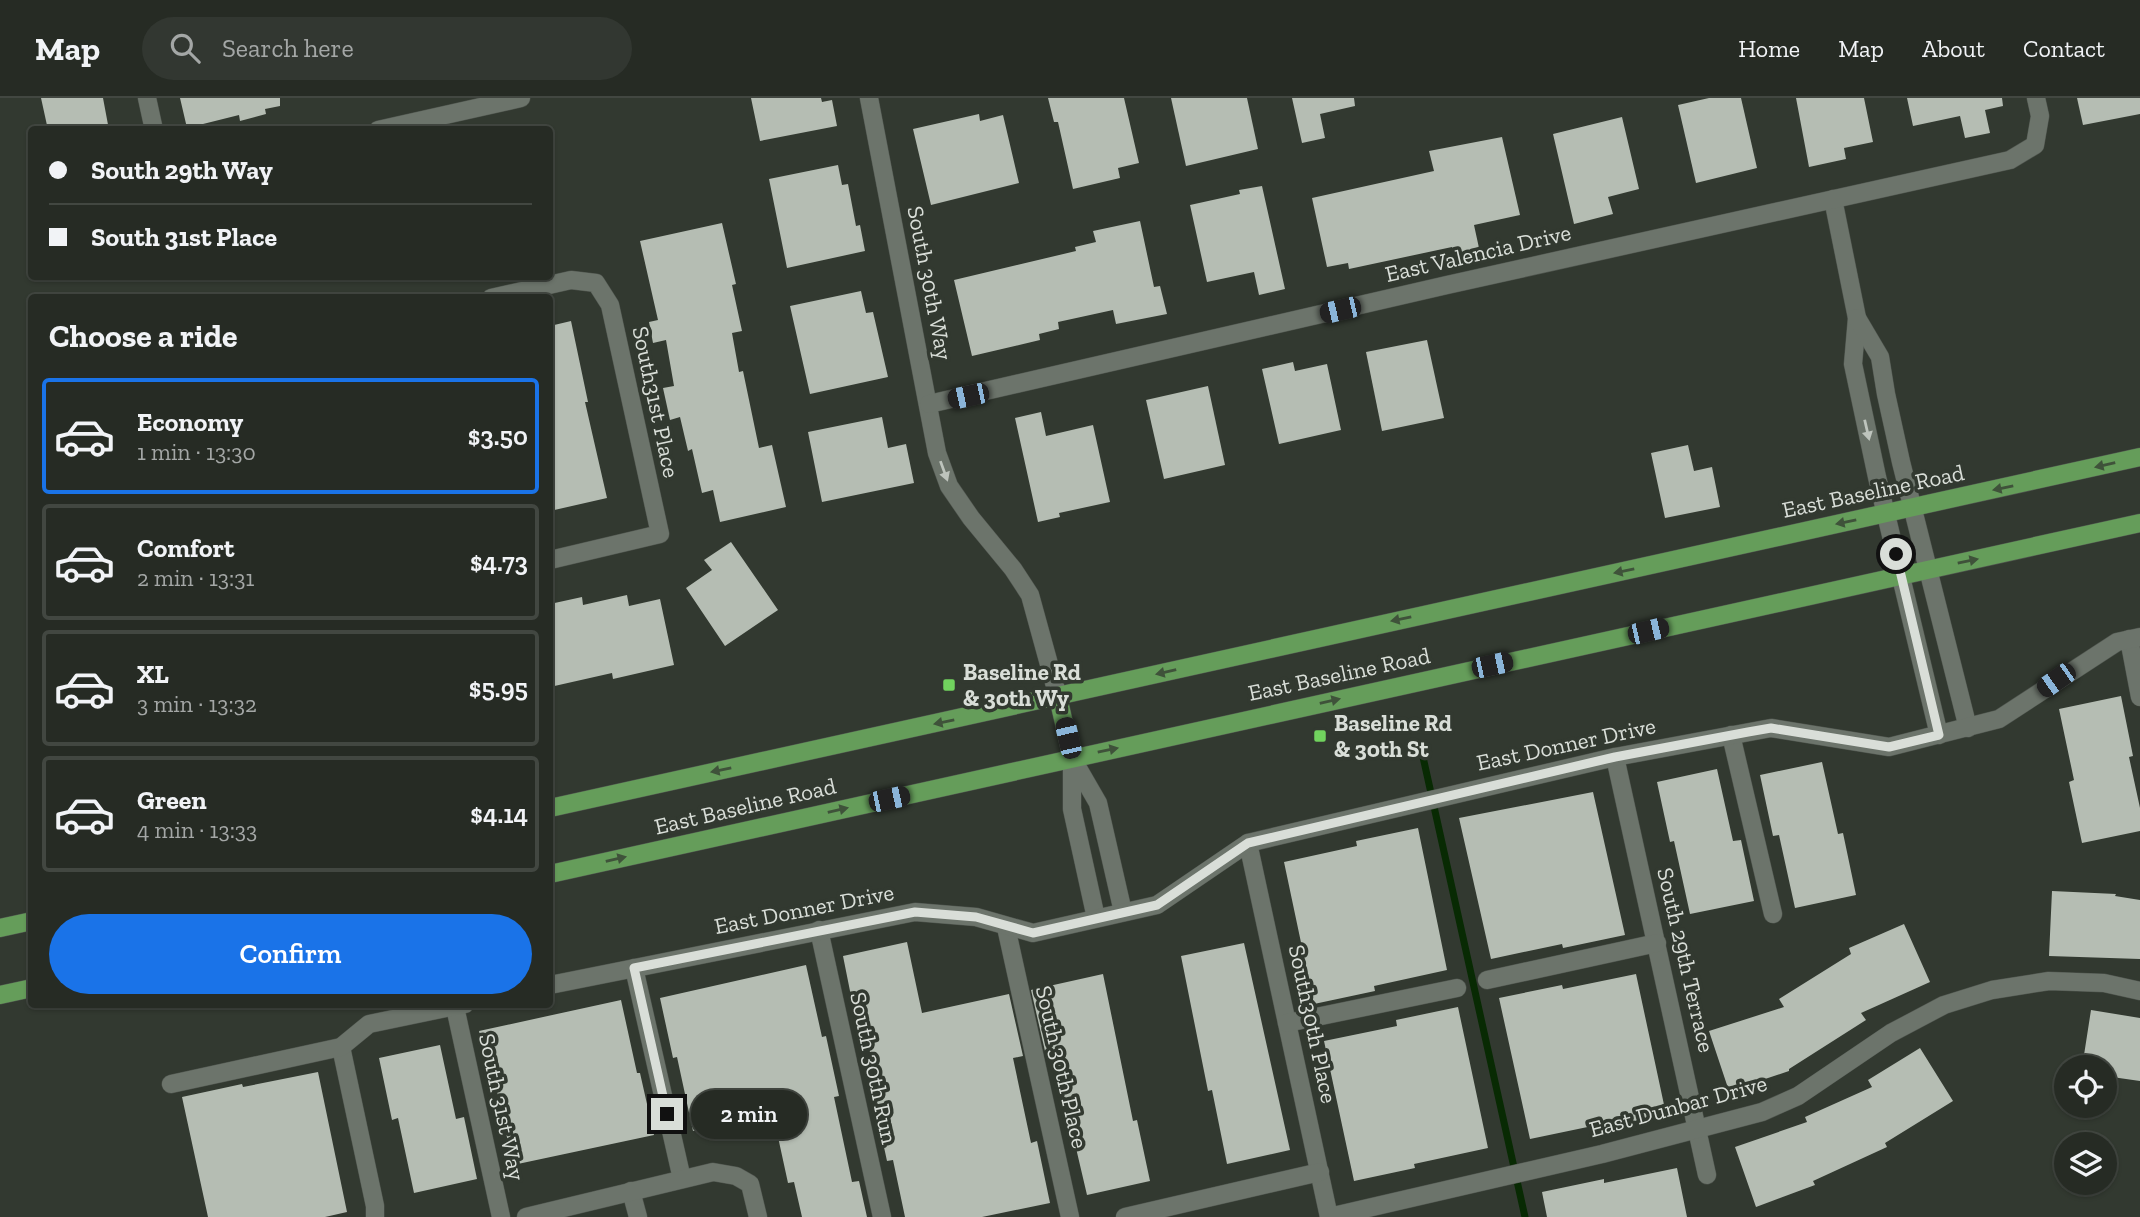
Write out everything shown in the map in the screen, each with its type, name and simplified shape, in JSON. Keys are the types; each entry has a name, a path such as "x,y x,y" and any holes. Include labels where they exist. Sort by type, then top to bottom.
{"main road":[{"name":"East Baseline Road","path":"553,806 2140,457"},
{"name":"East Baseline Road","path":"553,873 2140,523"},
{"path":"1058,697 1072,758"},
{"path":"0,928 28,922"},
{"path":"0,995 28,989"}],"street":[{"path":"147,98 153,126"},
{"path":"396,126 521,98"},
{"name":"East Valencia Drive","path":"929,404 2010,160 2035,145 2040,116 2036,98"},
{"name":"South 30th Way","path":"872,99 937,453 949,486 1030,595 1058,697"},
{"path":"1833,199 1857,318 1853,364 1939,735"},
{"name":"South31st Place","path":"508,294 571,279 596,283 610,305 660,534 553,559"},
{"path":"1857,318 1880,357 1913,508 1968,728"},
{"path":"1860,399 1886,394"},
{"path":"2134,638 2140,697"},
{"name":"East Donner Drive","path":"553,984 915,912 976,917 1033,933 1157,905 1248,843 1615,757 1731,735 1771,728 1889,747 1999,719 2117,642 2134,638"},
{"path":"1923,671 1953,663"},
{"path":"1731,735 1773,915"},
{"name":"South 29th Terrace","path":"1615,757 1707,1175"},
{"path":"1072,758 1098,803 1123,912"},
{"path":"1072,758 1072,809 1096,918"},
{"name":"South30th Place","path":"1248,843 1329,1217"},
{"path":"1083,858 1110,851"},
{"name":"South 30th Place","path":"1006,927 1070,1217"},
{"name":"South 30th Run","path":"819,930 882,1217"},
{"path":"1488,980 1657,943"},
{"path":"634,968 682,1179"},
{"name":"East Dunbar Drive","path":"1329,1217 1698,1130 1762,1112 1798,1096 1891,1034 1948,1003 1992,990 2049,981 2104,983 2140,991"},
{"path":"1287,1023 1457,988"},
{"path":"171,1084 341,1047 369,1024 450,1008"},
{"name":"South 31st Way","path":"460,1008 501,1217"},
{"path":"341,1047 375,1206 374,1217"},
{"path":"526,1217 713,1172 736,1177 750,1184 758,1217"},
{"path":"1125,1217 1320,1172"},
{"path":"631,1191 638,1217"}],"building":[{"path":"41,98 103,98 108,126 47,126"},
{"path":"180,98 280,98 280,106 265,109 266,114 240,121 239,115 187,126"},
{"path":"751,98 821,98 822,102 832,100 837,126 760,141"},
{"path":"1048,98 1124,98 1139,163 1118,168 1120,178 1073,189 1058,122 1054,122"},
{"path":"1171,98 1247,98 1258,149 1186,166"},
{"path":"1292,98 1354,98 1355,106 1320,114 1325,138 1302,143"},
{"path":"1709,98 1741,98 1757,168 1696,183 1678,105"},
{"path":"1796,98 1864,98 1873,142 1844,148 1846,159 1809,167"},
{"path":"1907,98 2002,98 2003,106 1985,110 1990,133 1965,138 1960,116 1913,126"},
{"path":"2077,98 2140,98 2140,114 2083,125"},
{"path":"979,114 980,121 1003,115 1019,183 931,205 913,129"},
{"path":"1622,117 1639,189 1608,197 1613,214 1574,224 1553,134"},
{"path":"1502,137 1520,215 1474,225 1479,248 1453,254 1452,247 1349,269 1348,263 1327,267 1312,198 1434,171 1429,151"},
{"path":"838,165 842,185 848,184 856,226 860,225 865,251 787,268 769,179"},
{"path":"1262,186 1285,289 1259,295 1254,272 1207,282 1190,205 1240,194 1239,190"},
{"path":"1140,221 1154,287 1160,286 1167,314 1116,324 1113,310 1058,322 1059,329 1039,334 1040,340 972,356 954,280 1076,251 1075,247 1096,242 1093,231"},
{"path":"722,223 736,284 732,285 742,331 732,333 739,372 743,371 759,448 772,445 786,507 720,522 713,490 702,493 692,449 688,451 680,417 670,420 663,388 674,386 666,340 653,343 649,322 658,320 640,241"},
{"path":"861,291 866,313 873,312 888,377 810,394 790,306"},
{"path":"571,321 588,402 585,402 607,498 553,510 553,325"},
{"path":"1427,340 1444,418 1382,431 1366,352"},
{"path":"1293,362 1295,371 1327,364 1341,430 1279,444 1262,369"},
{"path":"1208,386 1225,465 1164,479 1146,400"},
{"path":"1041,412 1046,436 1093,425 1110,502 1059,513 1060,517 1038,522 1015,418"},
{"path":"882,417 888,448 906,444 914,483 822,502 808,432"},
{"path":"1688,445 1694,471 1712,467 1720,507 1665,518 1651,453"},
{"path":"731,542 778,610 725,646 686,588 712,570 704,560"},
{"path":"627,595 629,606 660,599 674,665 613,679 612,673 553,686 553,603 582,597 583,605"},
{"path":"2121,696 2133,756 2129,757 2140,808 2140,831 2082,843 2069,782 2074,780 2059,709"},
{"path":"1822,762 1838,834 1843,833 1856,895 1795,908 1779,835 1773,836 1760,775"},
{"path":"1717,769 1733,841 1741,840 1754,901 1690,914 1674,841 1670,842 1657,782"},
{"path":"1593,792 1625,935 1563,948 1562,944 1491,959 1459,818"},
{"path":"1418,828 1447,970 1374,986 1375,991 1314,1004 1284,862 1357,846 1356,841"},
{"path":"2052,891 2116,894 2115,896 2140,900 2140,959 2049,956"},
{"path":"1904,924 1930,982 1861,1013 1866,1020 1789,1071 1729,1091 1709,1031 1784,1007 1779,999 1851,954 1849,948"},
{"path":"907,942 922,1013 1009,994 1023,1056 1013,1058 1031,1143 1037,1141 1050,1203 982,1217 905,1217 893,1160 887,1161 874,1101 880,1100 862,1014 855,1016 843,956"},
{"path":"1244,943 1290,1150 1227,1164 1212,1090 1208,1091 1181,956"},
{"path":"806,965 839,1096 834,1097 852,1182 859,1181 867,1217 802,1217 794,1182 788,1183 773,1114 693,1131 677,1057 673,1058 660,998"},
{"path":"1103,974 1133,1121 1137,1120 1150,1181 1087,1195 1053,1050 1045,1051 1031,990"},
{"path":"1636,974 1666,1114 1603,1128 1602,1124 1530,1139 1499,998 1562,985 1563,989"},
{"path":"621,1000 654,1135 513,1165 497,1091 492,1092 479,1031"},
{"path":"1458,1007 1488,1148 1414,1164 1415,1168 1354,1181 1324,1041 1397,1026 1396,1020"},
{"path":"2091,1010 2140,1018 2140,1081 2117,1078 2117,1055 2084,1055"},
{"path":"440,1045 456,1119 464,1117 477,1179 414,1193 398,1118 392,1120 379,1058"},
{"path":"1920,1048 1953,1101 1885,1143 1887,1147 1813,1181 1815,1185 1756,1207 1735,1147 1807,1122 1805,1117 1872,1087 1868,1080"},
{"path":"318,1072 347,1212 325,1217 208,1217 182,1097"},
{"path":"1677,1168 1687,1217 1547,1217 1542,1192"}],"waterway":[{"path":"1423,757 1525,1217"}],"place":[{"name":"Baseline Rd & 30th Wy","path":"949,685"},
{"name":"Baseline Rd & 30th St","path":"1320,736"}],"route":[{"path":"667,1114 634,968 915,912 976,917 1033,933 1157,905 1248,843 1615,757 1748,732 1771,728 1889,747 1939,735 1896,554"}]}
